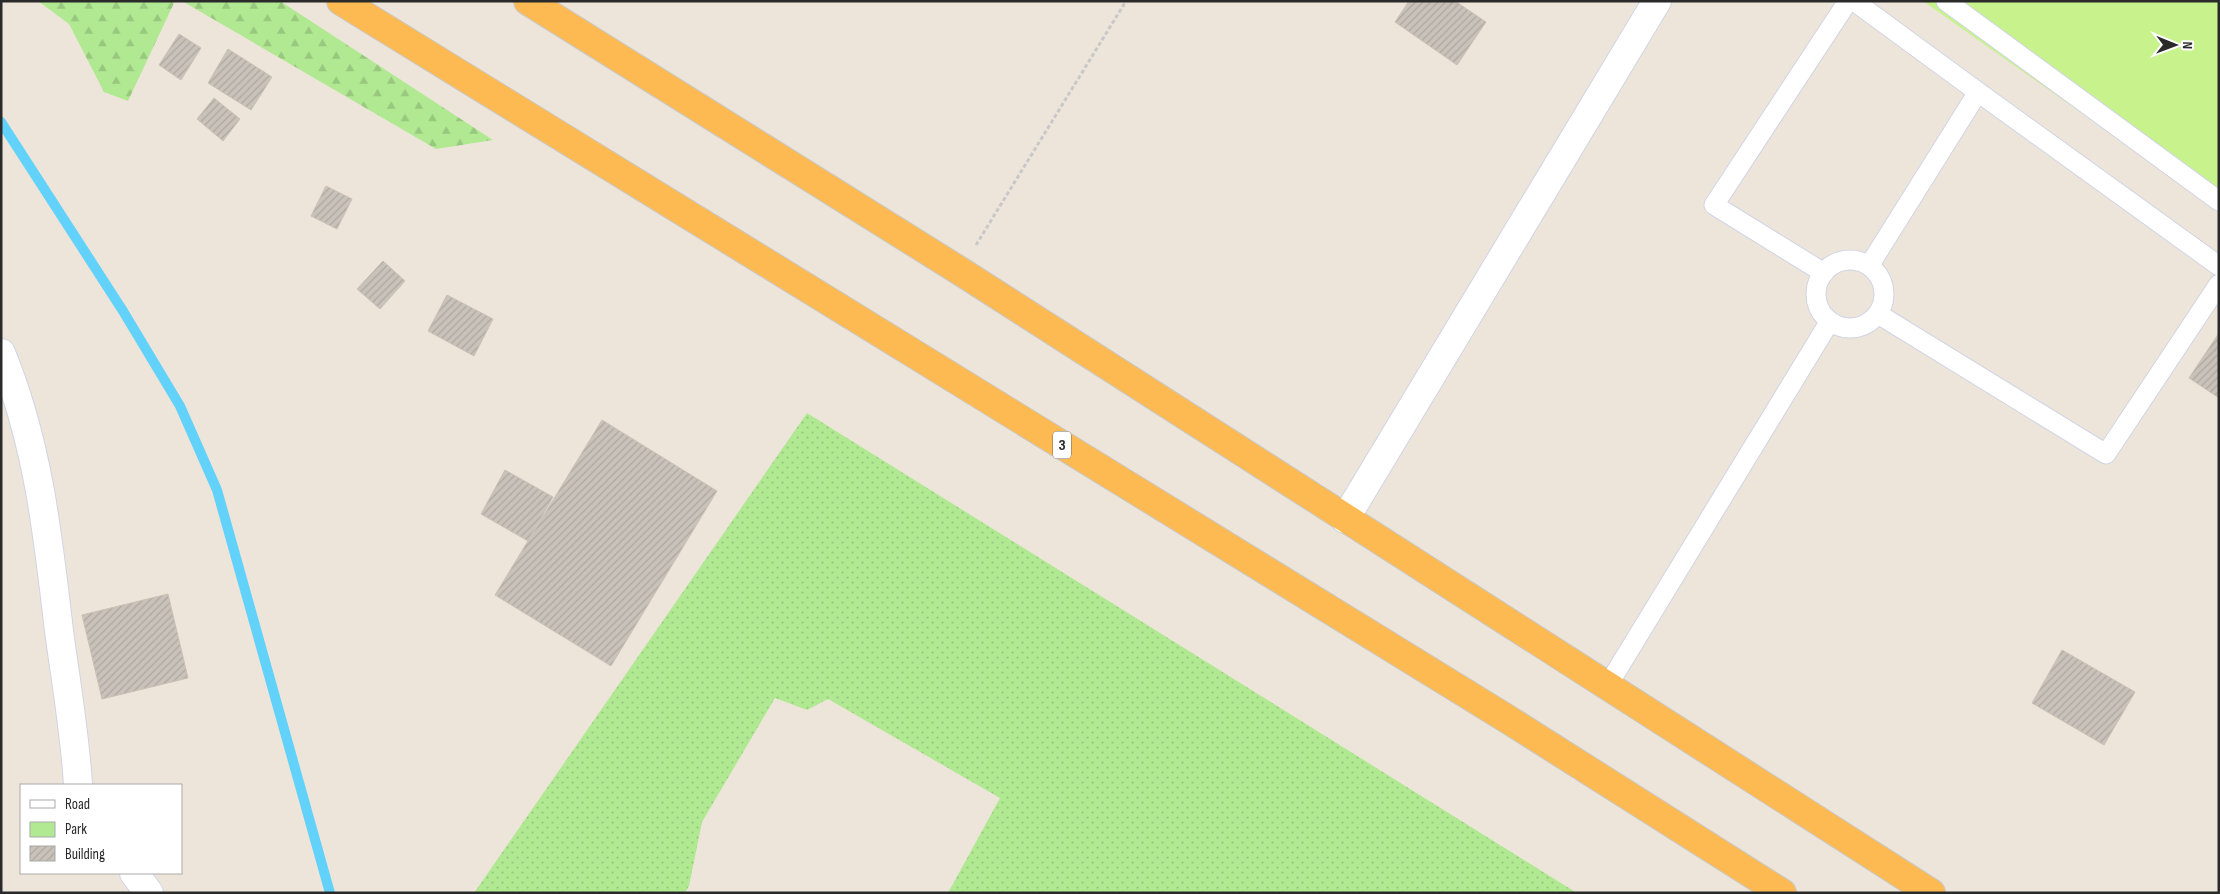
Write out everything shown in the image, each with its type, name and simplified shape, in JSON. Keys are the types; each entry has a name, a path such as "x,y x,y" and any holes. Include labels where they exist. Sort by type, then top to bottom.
{"highway":[{"name":"3","path":"341,1 1509,720 1782,893"},
{"path":"528,1 960,271 1931,893"}],"street":[{"path":"1345,519 1657,1"},
{"path":"1,353 26,425 38,473 78,784"},
{"path":"135,874 149,893"}],"lane":[{"path":"1824,273 1714,205 1848,1"},
{"path":"1854,1 2219,266"},
{"path":"1946,1 2219,201"},
{"path":"1868,266 1978,92"},
{"path":"1850,260 1860,261 1868,266 1877,273 1883,288 1883,304 1878,314 1864,326 1855,328 1838,326 1822,314 1816,293 1819,282 1831,266 1850,260"},
{"path":"1878,314 2106,454 2219,284"},
{"path":"1608,685 1830,321"}],"path":[{"path":"960,271 1126,1"}],"green space":[{"path":"38,1 175,1 128,101 104,92 69,24"},
{"path":"182,1 280,1 493,140 436,149"},
{"path":"1923,1 2219,1 2219,210"},
{"path":"807,413 1577,893 948,893 1000,798 828,699 807,710 775,698 702,822 689,886 685,893 474,893"}],"building":[{"path":"1409,1 1455,1 1486,22 1457,65 1395,22"},
{"path":"179,34 201,48 181,80 159,65"},
{"path":"228,49 272,77 251,110 208,83"},
{"path":"214,98 240,119 223,141 197,119"},
{"path":"326,186 352,199 337,229 311,216"},
{"path":"383,261 405,281 380,309 357,289"},
{"path":"447,295 493,319 474,356 428,331"},
{"path":"2219,333 2219,398 2189,378"},
{"path":"602,420 717,491 611,666 495,595"},
{"path":"505,470 553,497 528,541 481,514"},
{"path":"168,594 188,678 102,699 82,615"},
{"path":"2062,650 2135,692 2104,745 2032,703"}],"waterway":[{"path":"1,122 123,311 180,406 217,490 330,893"}]}
